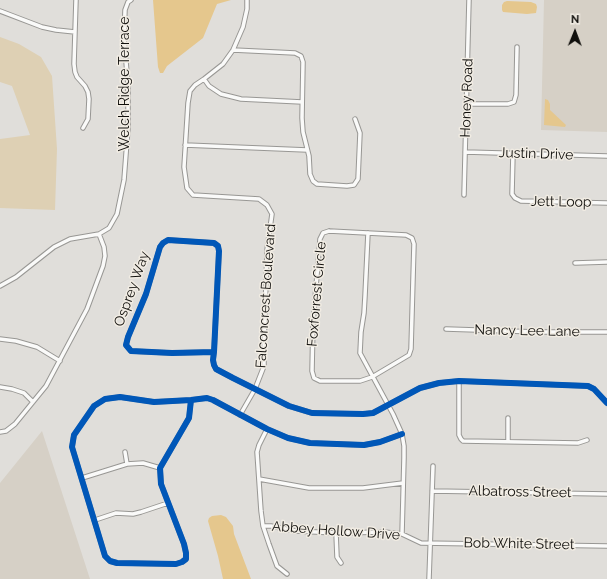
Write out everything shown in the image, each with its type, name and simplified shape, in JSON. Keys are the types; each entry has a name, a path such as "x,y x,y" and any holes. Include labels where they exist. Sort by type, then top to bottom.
{"street":[{"path":"76,0 74,32 75,72 77,77 85,86 89,99 88,119 83,128"},
{"name":"Welch Ridge Terrace","path":"99,234 109,228 117,214 124,180 128,128 128,85 124,38 125,10 128,2 131,0"},
{"name":"Falconcrest Boulevard","path":"240,415 255,389 264,366 267,250 272,214 267,205 258,199 193,195 187,188 184,167 190,91 194,85 224,64 233,50 243,28 247,9 247,0"},
{"name":"Honey Road","path":"464,195 469,0"},
{"path":"0,11 42,27 74,32"},
{"path":"467,104 508,104 514,102 516,95 517,47"},
{"path":"233,50 295,53 301,56 303,62 303,132 309,156 310,174 313,181 317,184 347,186 354,185 358,179 360,133 355,119"},
{"path":"204,79 209,86 221,94 241,99 302,102"},
{"path":"185,145 307,150"},
{"name":"Justin Drive","path":"465,152 607,156"},
{"name":"Jett Loop","path":"513,153 512,194 515,198 521,201 607,203"},
{"name":"Foxforrest Circle","path":"328,231 406,235 412,238 414,244 411,349 409,355 405,359 372,378 360,381 320,380 314,378 312,371 313,323 320,239 323,233 328,231"},
{"path":"368,233 364,313 360,353 402,434 404,446 402,534"},
{"path":"0,286 16,277 54,247 70,239 99,234 105,251 104,266 87,309 46,386 15,424 6,431 0,432"},
{"name":"Osprey Way","path":"214,352 172,354 131,351 126,345 146,294 160,247 168,240 214,243 218,246 214,365 216,368 233,378 255,389"},
{"path":"575,263 607,262"},
{"name":"Nancy Lee Lane","path":"446,329 538,332 607,332"},
{"path":"0,340 16,341 37,348 60,360"},
{"path":"255,389 289,406 312,413 373,413 420,388 439,382 459,381 588,386 594,389 607,403"},
{"path":"459,381 459,435 463,441 578,444 587,440"},
{"path":"0,386 24,393 33,402"},
{"path":"192,400 189,418 160,468 161,484 184,544 186,559 176,564 117,563 110,561 105,556 72,447 74,435 94,406 105,399 120,397 154,402 207,398 267,429 288,438 310,443 364,445 380,442 402,434"},
{"path":"508,418 508,442"},
{"path":"267,429 257,452 263,526 277,566 286,574"},
{"path":"125,452 127,464"},
{"path":"82,478 127,464 143,463 160,468"},
{"path":"429,579 433,466"},
{"path":"259,479 309,488 363,488 403,483"},
{"name":"Albatross Street","path":"432,491 607,494"},
{"path":"95,520 116,513 133,514 168,503"},
{"name":"Abbey Hollow Drive","path":"263,526 296,531 336,533 384,532 402,534 421,543 430,543"},
{"path":"336,533 337,557 341,563"},
{"name":"Bob White Street","path":"430,543 607,546"}],"shaded area":[{"path":"153,0 231,0 217,4 203,38 167,66 163,73 160,73 158,67"},
{"path":"544,0 607,0 607,132 541,130"},
{"path":"507,1 531,2 536,4 536,13 527,14 503,12 502,5"},
{"path":"0,37 19,44 41,57 52,76 57,149 55,210 0,208 0,139 30,135 12,86 0,82"},
{"path":"545,99 548,100 550,104 550,110 566,125 565,127 544,125"},
{"path":"42,431 90,579 0,579 0,483"},
{"path":"221,515 226,517 233,526 234,534 251,579 223,579 208,521 212,516"}],"cycle path":[{"path":"214,352 172,353 131,351 126,345 146,294 160,247 168,240 214,243 218,246 219,251 214,352 213,360 216,369 289,406 312,413 373,413 420,388 439,383 459,381 588,386 594,389 607,403"},
{"path":"191,400 189,418 160,468 161,484 184,544 186,559 176,564 117,563 110,561 105,556 72,447 74,435 94,406 105,399 120,397 154,402 207,398 267,429 288,438 310,443 364,445 380,442 402,434"}]}
